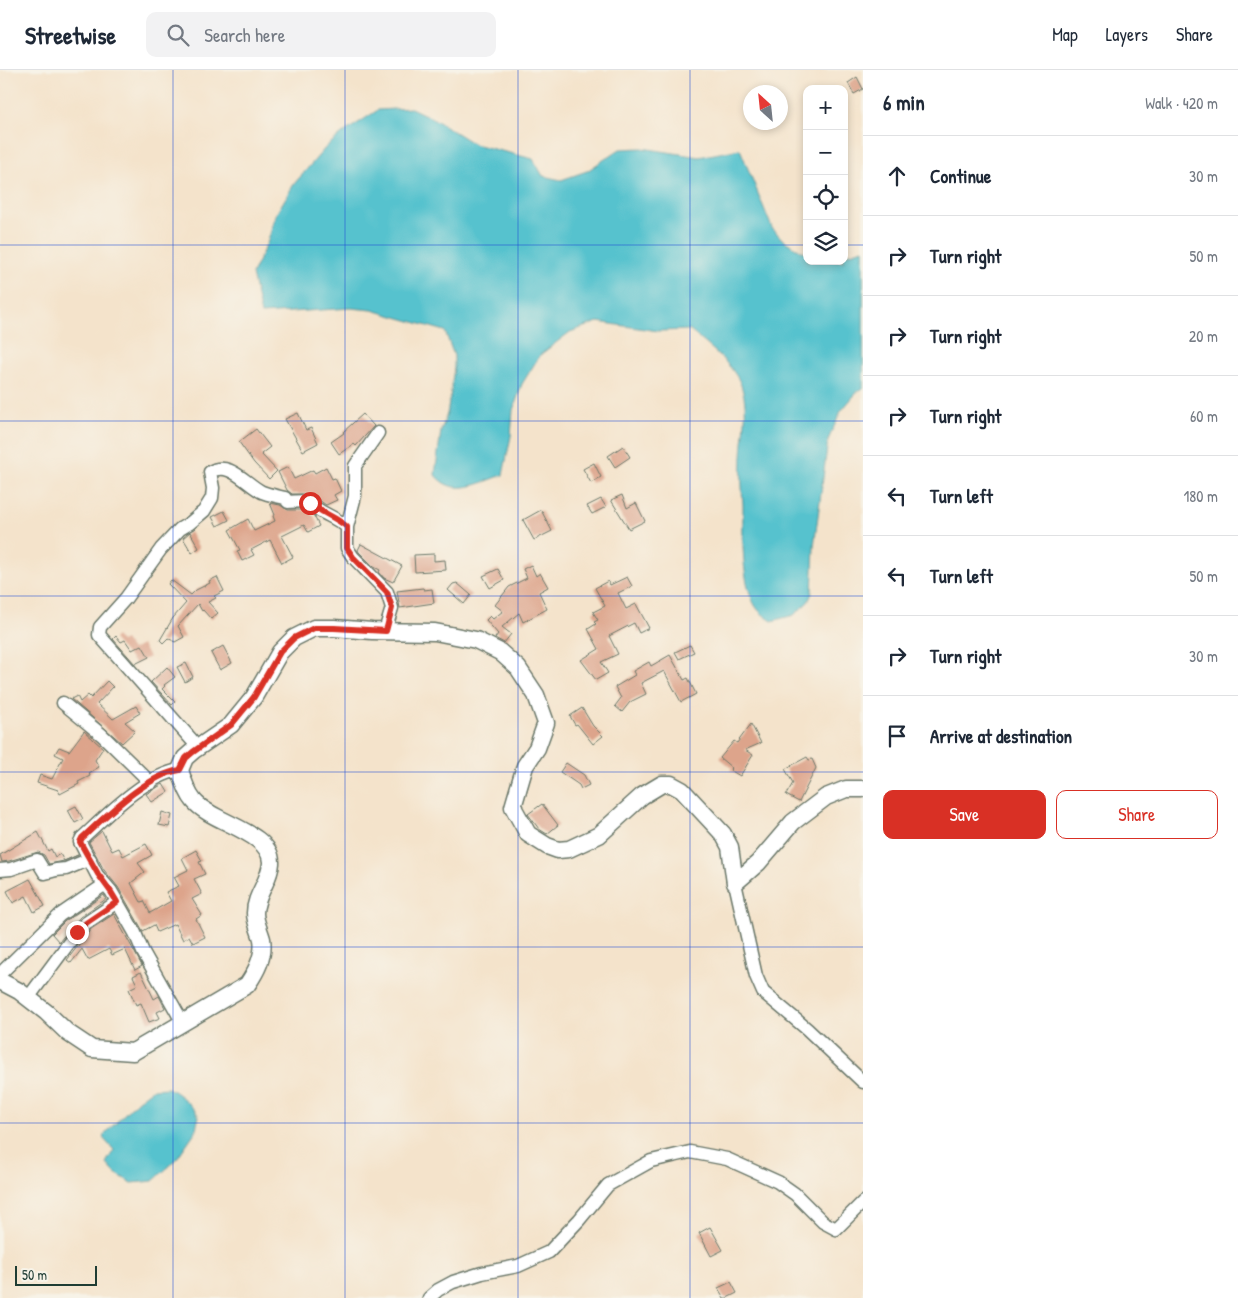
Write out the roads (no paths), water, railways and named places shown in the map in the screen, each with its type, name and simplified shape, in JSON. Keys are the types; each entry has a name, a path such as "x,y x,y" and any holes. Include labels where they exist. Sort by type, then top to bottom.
{"street":[{"path":"378,433 355,466 355,496 347,527 347,548 353,557 387,592 392,608 386,631"},
{"path":"198,747 99,635 100,626 126,598 161,549 180,529 204,511 212,498 210,472 213,470 222,468 230,471 264,492 285,498 288,502 310,503 339,520 347,527"},
{"path":"180,770 186,758 198,747 231,725 254,697 280,652 294,638 314,628 435,632 476,640 500,652 518,668 536,696 546,723 537,748 525,766 513,807 528,834 547,846 558,850 569,849 598,835 642,796 662,784 671,784 682,790 724,834 730,847 735,883 756,976 763,992 807,1029 863,1082"},
{"path":"63,703 102,735 151,783"},
{"path":"180,770 167,772 115,807 80,842 104,884 117,902 183,1023"},
{"path":"0,981 28,998 68,1033 92,1049 133,1052 247,985 256,972 262,952 262,940 255,914 257,902 271,862 268,849 255,838 218,819 194,801 180,770"},
{"path":"735,883 758,863 793,822 826,797 846,789 863,789"},
{"path":"0,870 11,869 37,860 45,873 66,869 90,859"},
{"path":"0,974 60,915 104,884"},
{"path":"28,998 82,928 94,917 117,902"},
{"path":"430,1298 438,1290 453,1282 482,1273 518,1266 548,1252 608,1186 651,1162 690,1152 727,1159 772,1179 794,1194 823,1222 836,1229 863,1202"}],"water":[{"path":"411,108 434,119 474,144 533,159 543,176 561,180 587,171 620,149 642,148 699,157 740,149 772,228 783,240 803,251 803,265 848,265 848,254 863,249 863,388 859,390 841,411 828,440 814,546 812,593 808,602 794,615 772,621 760,612 752,599 748,588 743,553 742,468 744,396 739,380 734,372 712,349 689,330 658,331 598,322 570,332 540,355 522,384 513,410 511,436 503,475 476,485 458,487 442,482 435,475 441,431 447,414 454,367 454,356 445,331 372,310 351,308 261,314 252,274 268,241 276,214 294,184 327,146 378,110"},
{"path":"168,1088 185,1100 199,1116 195,1132 175,1161 153,1181 132,1183 115,1173 106,1163 114,1150 103,1138 104,1135 137,1101 153,1089"}]}
